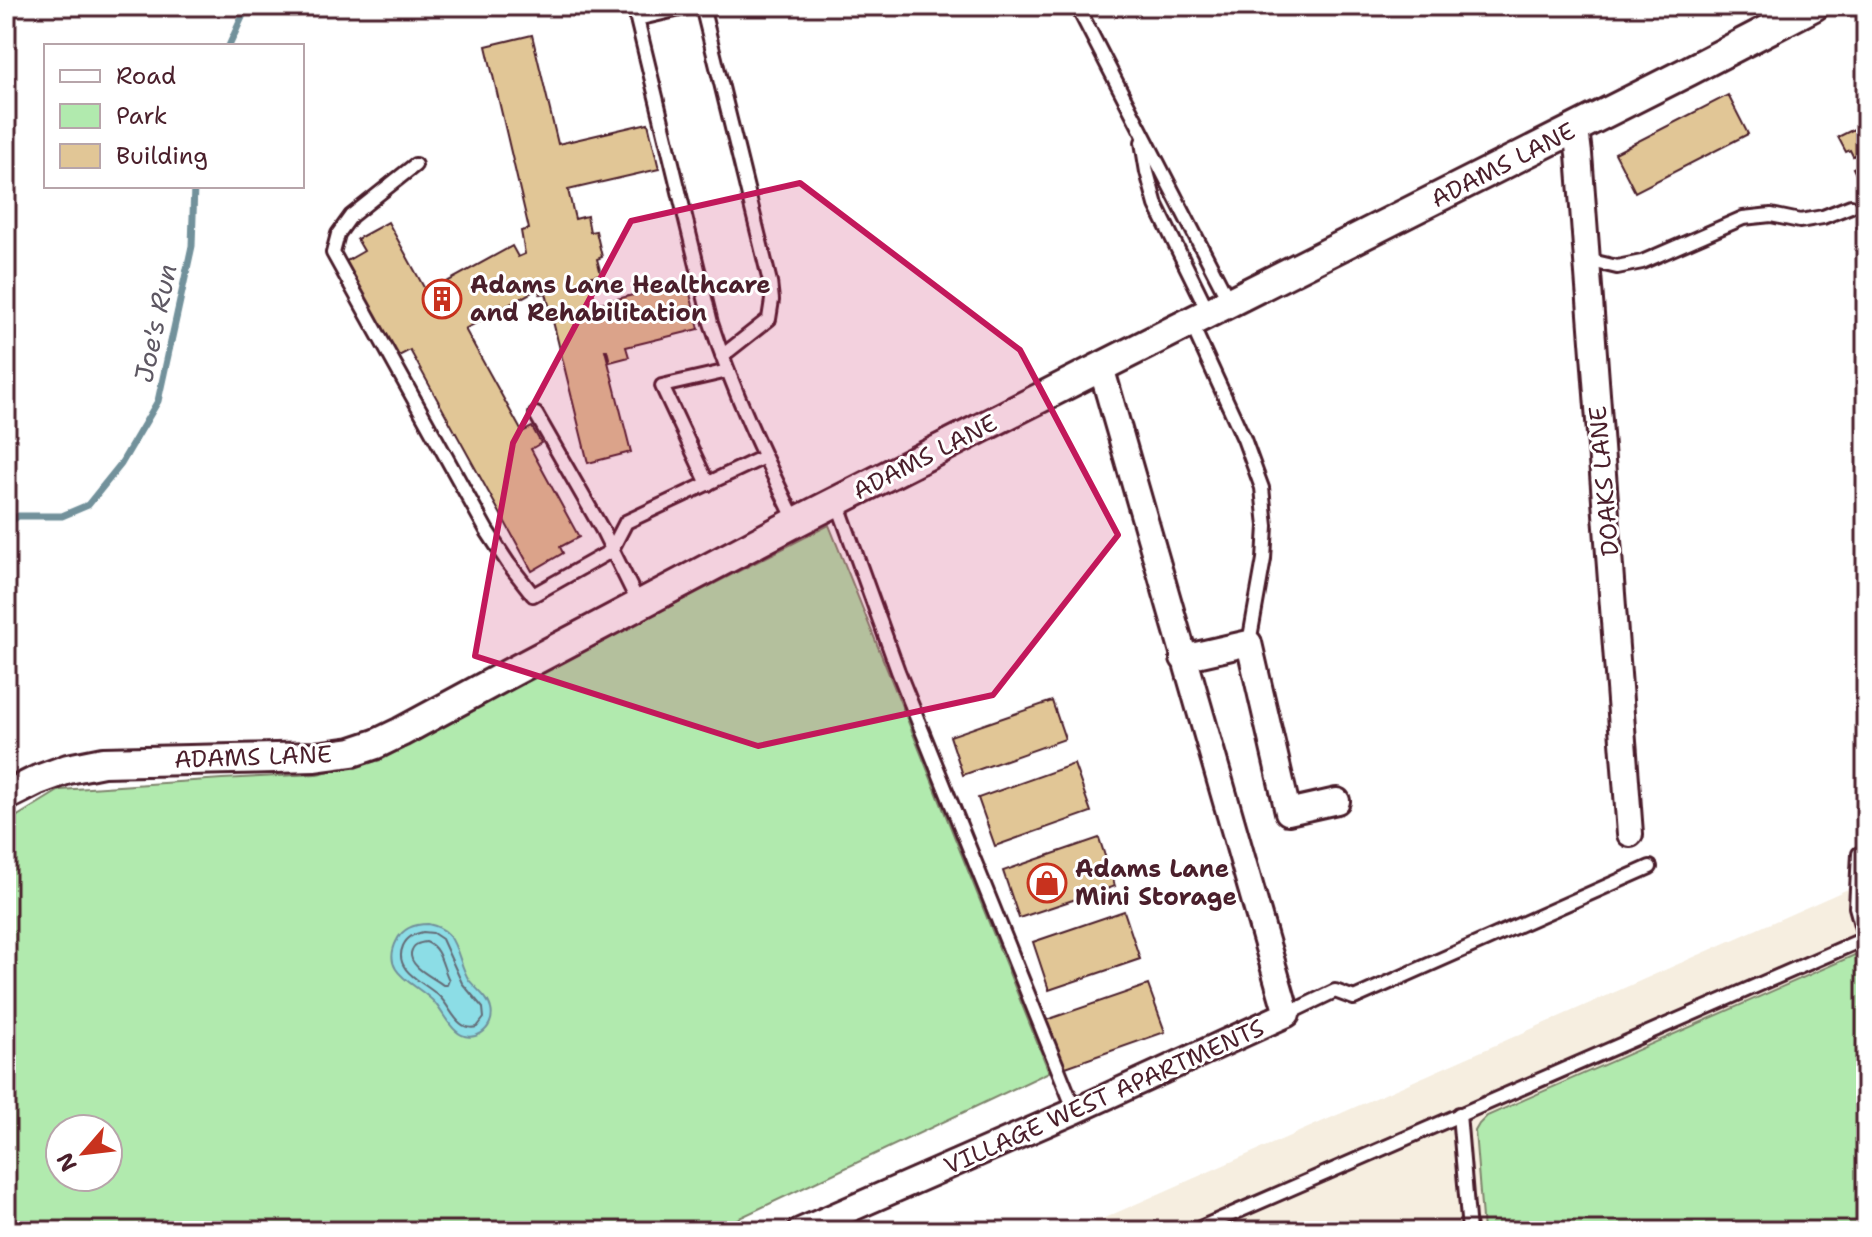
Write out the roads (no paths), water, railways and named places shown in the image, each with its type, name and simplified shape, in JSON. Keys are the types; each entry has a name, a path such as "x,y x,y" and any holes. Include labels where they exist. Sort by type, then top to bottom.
{"street":[{"name":"ADAMS LANE","path":"6,796 68,769 103,762 315,757 352,752 401,732 796,522 1814,6"},
{"name":"DOAKS LANE","path":"1576,129 1630,834"},
{"name":"VILLAGE WEST APARTMENTS","path":"800,1231 1287,1014 1101,367"},
{"path":"1183,658 1249,643 1288,812 1337,801"}],"lane":[{"path":"693,6 637,19 711,323 764,457 796,522"},
{"path":"702,6 772,300 769,319 722,356"},
{"path":"1077,6 1139,127 1210,312 1244,439 1262,488 1266,526 1264,559 1249,643"},
{"path":"1139,127 1156,205 1210,312"},
{"path":"415,165 351,216 338,234 333,253 487,531 533,595 611,551 626,522 764,457"},
{"path":"1587,260 1617,267 1642,262 1743,218 1771,215 1800,221 1823,217 1851,206"},
{"path":"708,484 662,386 728,371"},
{"path":"536,414 603,531 639,604"},
{"path":"837,502 898,671 1075,1111"},
{"path":"1193,1231 1866,938 1856,907 1859,854 1866,851"},
{"path":"1287,1014 1335,991 1354,998 1650,867"},
{"path":"1459,1114 1469,1231"}],"water":[{"path":"428,924 449,935 469,980 490,1005 490,1023 475,1036 469,1037 456,1031 434,1002 396,970 393,952 397,940 406,930"}],"waterway":[{"name":"Joe's Run","path":"230,44 247,6"},
{"name":"Joe's Run","path":"6,525 18,516 62,516 88,505 121,464 158,401 192,246 194,188"}],"place":[{"name":"Adams Lane Healthcare and Rehabilitation","path":"442,299"},
{"name":"Adams Lane Mini Storage","path":"1047,883"}]}
